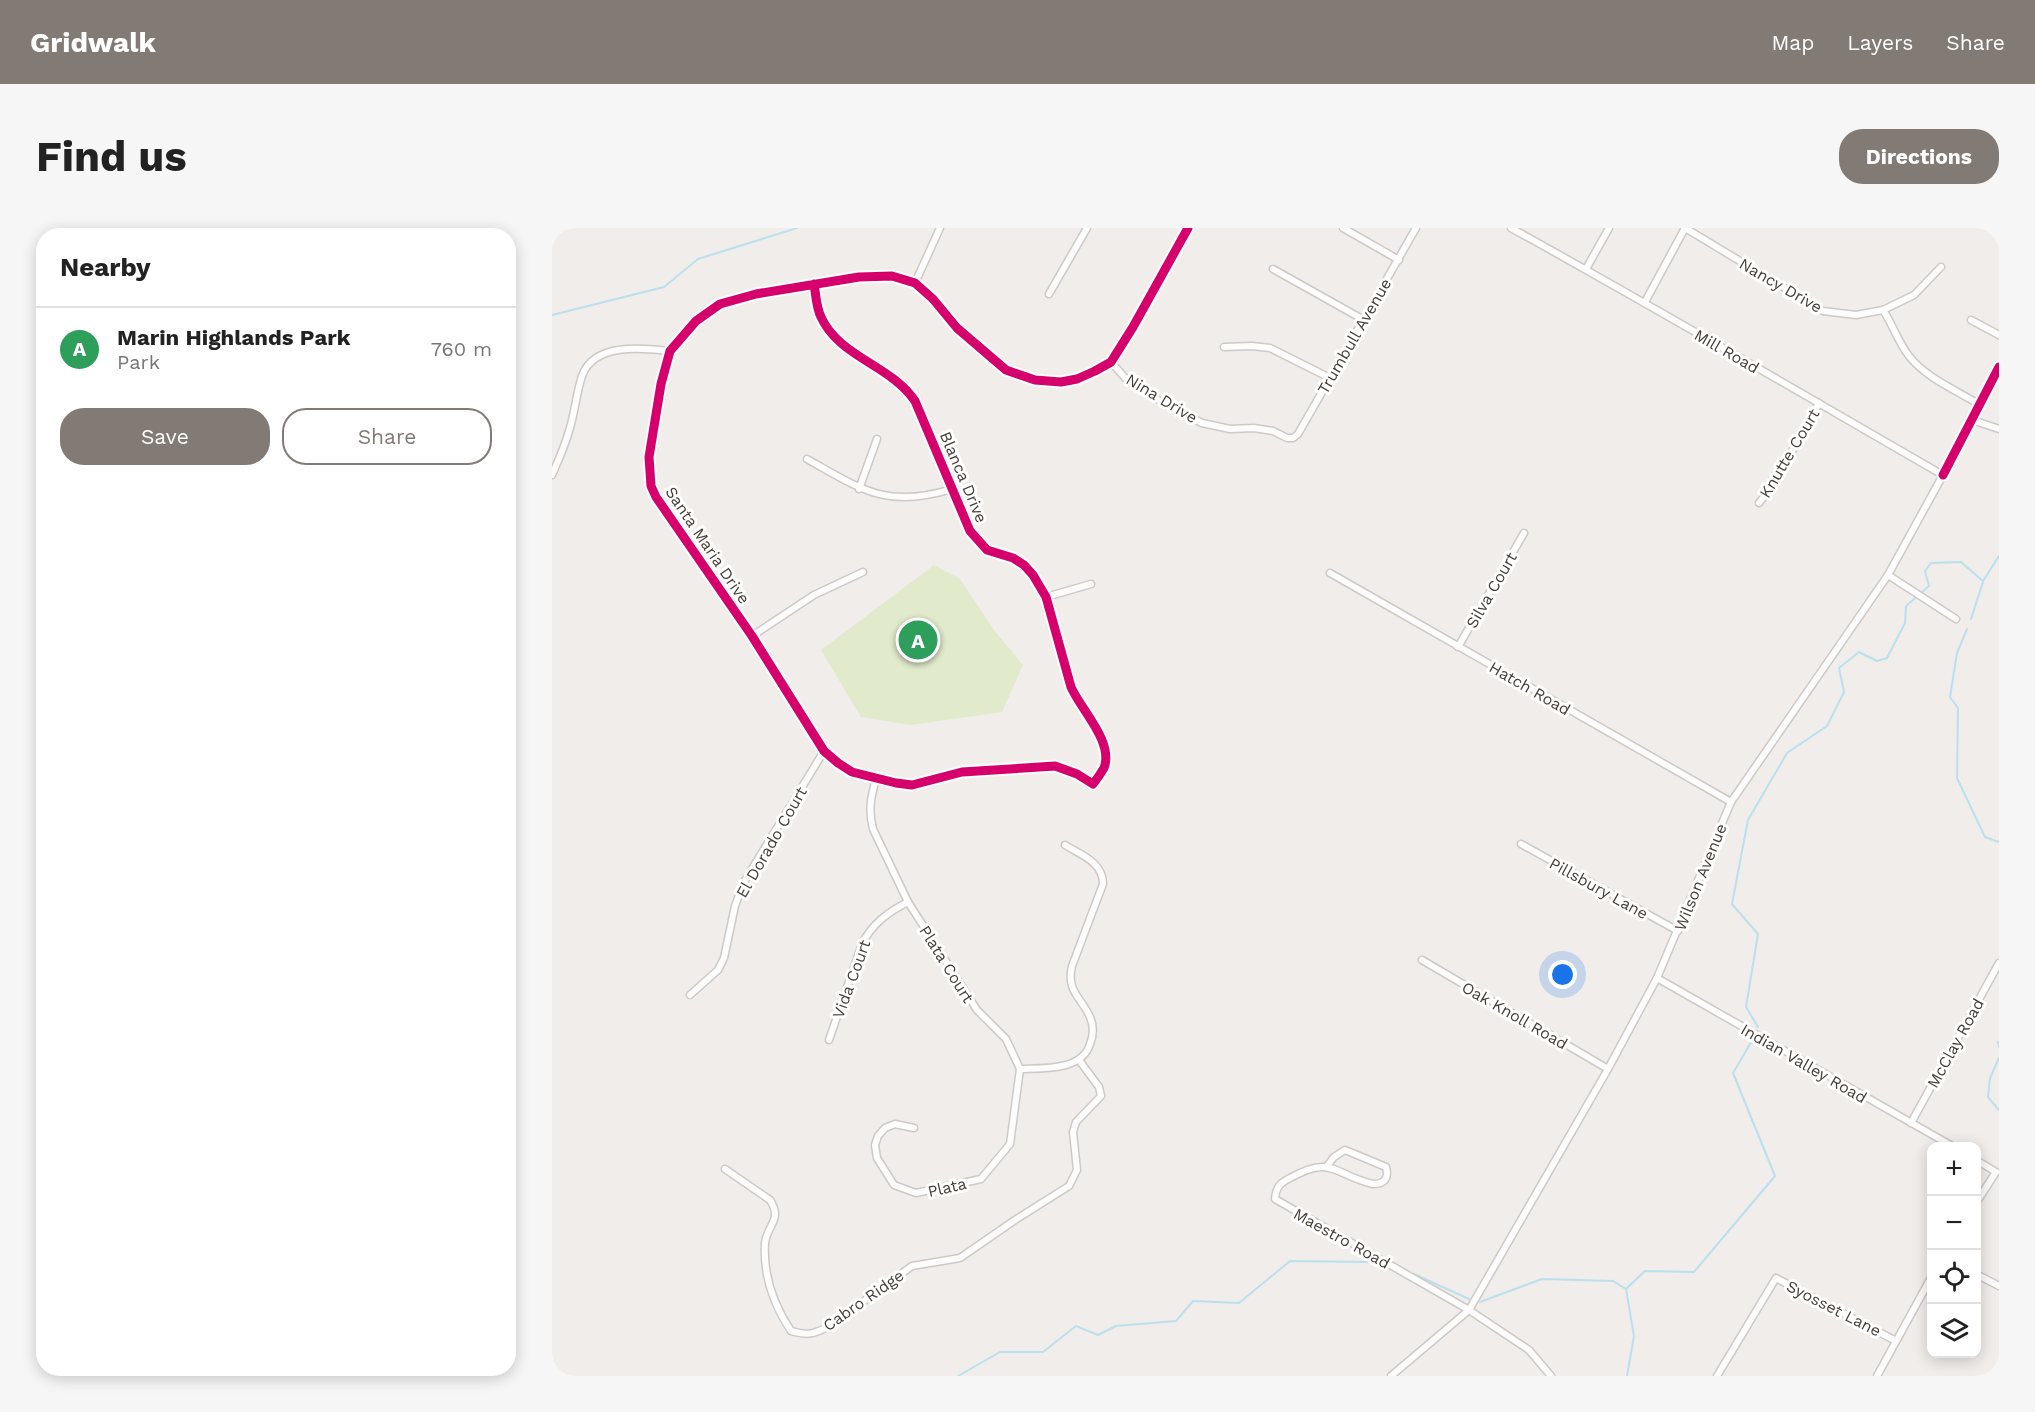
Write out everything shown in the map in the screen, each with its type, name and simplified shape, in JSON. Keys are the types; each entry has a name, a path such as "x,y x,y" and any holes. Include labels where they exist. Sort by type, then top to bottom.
{"street":[{"path":"915,283 940,228"},
{"path":"1049,294 1087,228"},
{"name":"Santa Maria Drive","path":"1093,784 1077,774 1054,766 962,772 912,785 852,772 824,751 752,636 656,497 651,486 649,457 661,384 670,351 687,330 708,311 720,304 743,296 883,275 915,283 933,299 957,328 1006,370 1019,376 1048,382 1077,379 1110,362 1133,327 1188,228"},
{"path":"1342,228 1399,260"},
{"name":"Trumbull Avenue","path":"1287,438 1293,438 1298,434 1416,228"},
{"name":"Mill Road","path":"1511,228 1645,302 1944,475"},
{"path":"1586,269 1610,228"},
{"path":"1645,302 1685,228"},
{"name":"Nancy Drive","path":"1685,228 1823,311 1856,315 1883,310 1914,295 1941,267"},
{"path":"1273,269 1364,320"},
{"name":"Blanca Drive","path":"814,284 820,315 834,337 893,377 910,392 970,531 987,550 1013,558 1024,565 1046,597 1071,687 1082,710 1103,741 1106,756 1104,768 1093,784"},
{"path":"1883,310 1892,323 1899,341 1919,367 1980,405"},
{"path":"1971,320 1999,335"},
{"path":"1224,346 1252,345 1270,348 1330,378"},
{"path":"552,475 569,432 583,373 590,365 597,358 620,350 643,348 670,351"},
{"name":"Nina Drive","path":"1110,362 1127,380 1168,406 1202,423 1230,429 1254,428 1273,431 1287,438"},
{"name":"Wilson Avenue","path":"1391,1376 1469,1310 1608,1069 1657,978 1731,802 1888,575 1944,475 1999,367"},
{"name":"Knutte Court","path":"1759,503 1773,485 1819,403"},
{"path":"1972,420 1999,429"},
{"path":"859,489 877,439"},
{"path":"807,459 859,489 888,496 910,499 952,489"},
{"name":"Silva Court","path":"1458,647 1524,533"},
{"path":"752,636 814,595 863,572"},
{"name":"Hatch Road","path":"1330,573 1731,802"},
{"path":"1888,575 1956,619"},
{"path":"1046,597 1091,584"},
{"name":"El Dorado Court","path":"690,995 718,970 724,958 735,906 744,882 824,751"},
{"name":"Plata Court","path":"876,779 870,804 873,829 909,902 976,1010 1006,1039 1020,1069"},
{"name":"Pillsbury Lane","path":"1521,844 1678,931"},
{"path":"1020,1069 1066,1065 1078,1060 1089,1050 1093,1037 1093,1026 1089,1015 1075,994 1070,979 1072,966 1103,884 1103,878 1098,866 1065,845"},
{"name":"Vida Court","path":"829,1040 867,934 896,908 909,902"},
{"name":"Oak Knoll Road","path":"1422,960 1608,1069"},
{"name":"McClay Road","path":"1911,1123 1999,963"},
{"name":"Indian Valley Road","path":"1657,978 1945,1142"},
{"name":"Cabro Ridge","path":"725,1169 770,1200 775,1208 775,1219 765,1240 767,1282 790,1331 806,1335 815,1333 830,1326 912,1266 960,1258 1069,1186 1077,1170 1073,1132 1076,1122 1101,1096 1099,1087 1078,1060"},
{"name":"Plata","path":"914,1128 895,1124 885,1128 874,1144 877,1158 894,1185 916,1193 981,1179 1010,1144 1020,1069"},
{"name":"Maestro Road","path":"1327,1166 1334,1157 1345,1150 1386,1167 1388,1173 1386,1180 1381,1184 1373,1184 1327,1166 1312,1167 1278,1186 1275,1199 1469,1310"},
{"path":"1981,1162 1998,1171 1981,1197"},
{"path":"1981,1276 1999,1286"},
{"name":"Syosset Lane","path":"1717,1376 1776,1278 1896,1341"},
{"path":"1877,1376 1927,1285"},
{"path":"1469,1310 1529,1350 1551,1376"}],"green space":[{"path":"934,565 960,579 994,630 1023,665 1002,712 910,725 861,717 821,650"}],"waterway":[{"path":"552,315 664,287 698,259 797,228"},
{"path":"1758,1027 1746,1007 1758,934 1732,904 1748,820 1787,753 1827,726 1844,692 1839,668 1859,652 1877,661 1887,658 1905,623 1906,606 1929,586 1925,571 1931,563 1961,562 1983,581 1999,556"},
{"path":"1971,619 1983,582"},
{"path":"1967,629 1957,653 1950,697 1958,708 1957,778 1985,837 1999,842"},
{"path":"1627,1376 1634,1336 1626,1289 1645,1271 1694,1272 1775,1176 1733,1073 1753,1039"},
{"path":"1998,1042 1999,1047"},
{"path":"1999,1058 1990,1078 1988,1097 1999,1110"},
{"path":"958,1376 1000,1352 1043,1352 1076,1326 1098,1335 1116,1326 1176,1321 1193,1301 1239,1303 1290,1261 1369,1262 1384,1266"},
{"path":"1414,1274 1469,1299"},
{"path":"1480,1302 1542,1279 1613,1281 1626,1289"}],"cycle path":[{"path":"814,284 815,288 816,301 819,313 829,331 852,352 893,378 915,401 970,531 987,550 1013,558 1024,565 1046,597 1071,687 1101,737 1104,748 1106,758 1104,768 1093,784 1077,774 1055,766 962,772 912,785 852,772 824,751 752,636 656,497 651,486 649,457 661,384 670,351 696,321 720,304 756,294 859,277 892,276 915,283 933,299 957,328 1006,370 1035,380 1061,382 1077,379 1111,362 1188,228"},
{"path":"1943,475 1999,367"}],"place":[{"name":"Marin Highlands Park","path":"918,640"}]}
